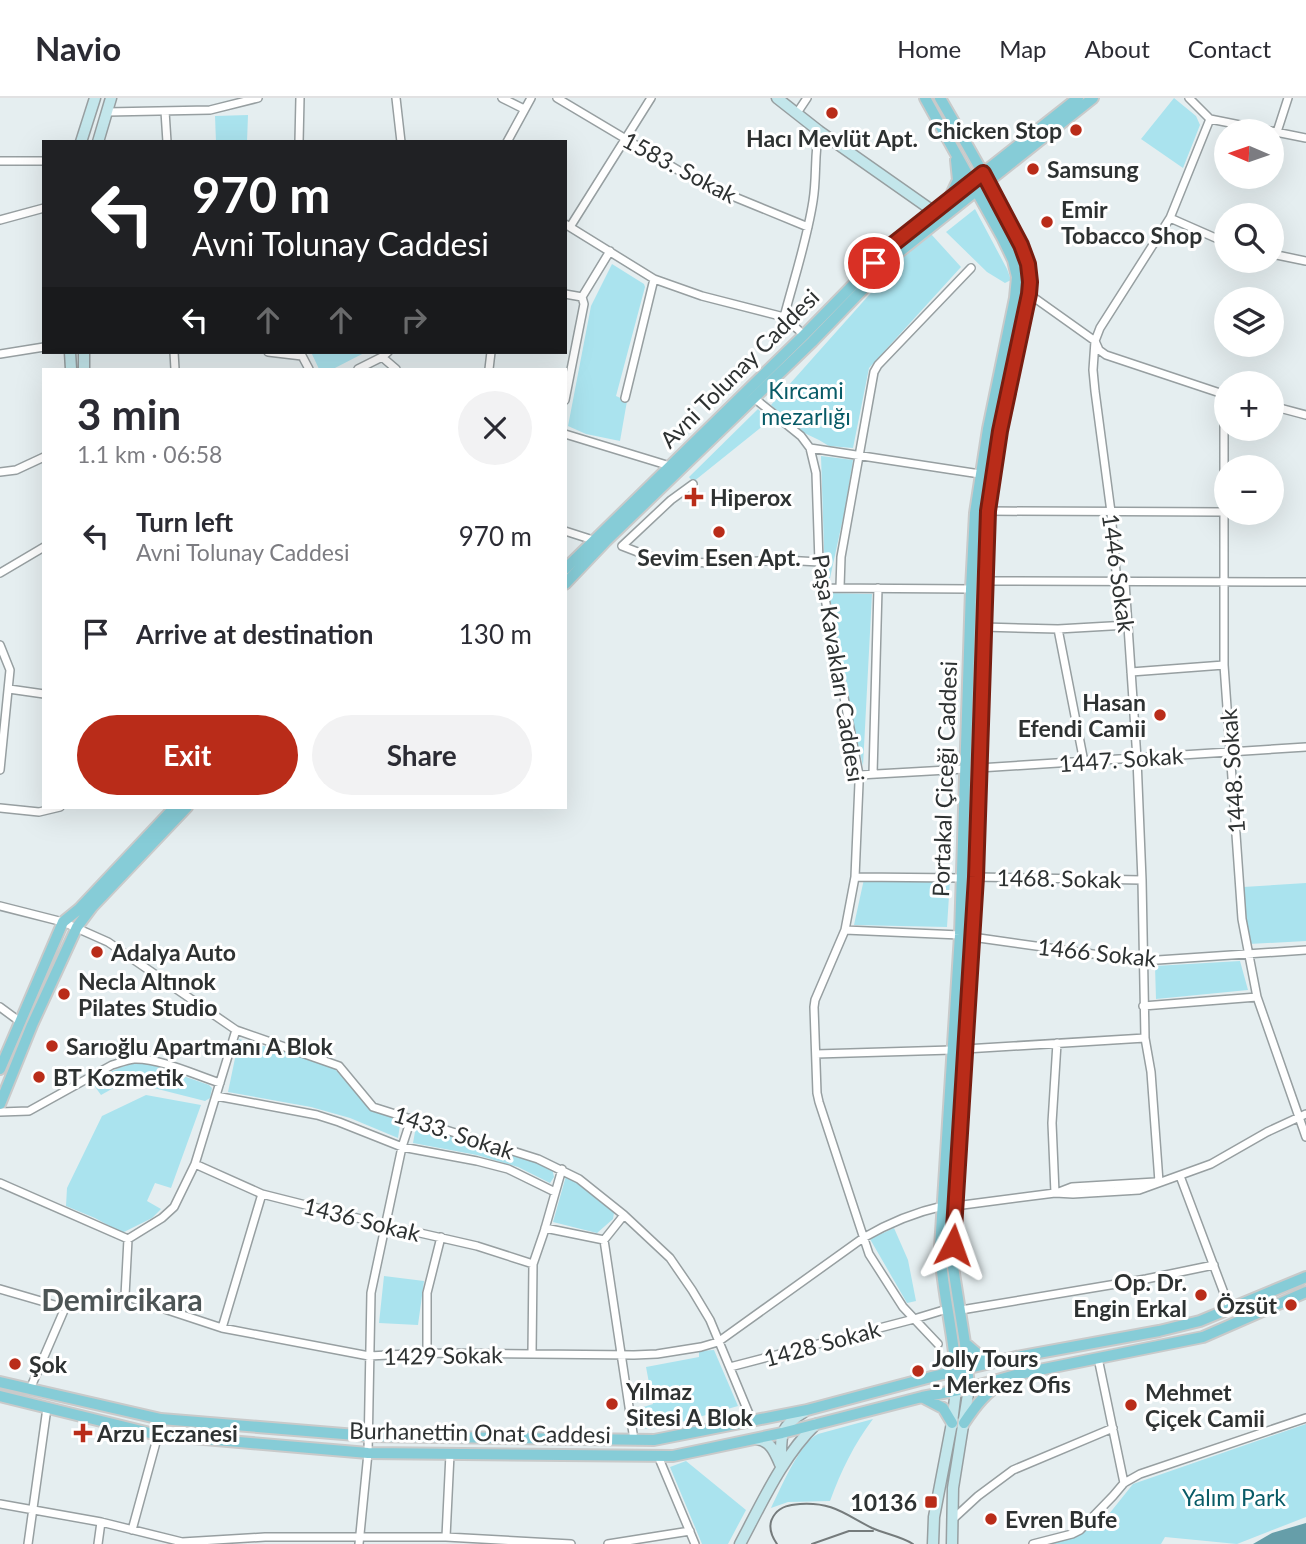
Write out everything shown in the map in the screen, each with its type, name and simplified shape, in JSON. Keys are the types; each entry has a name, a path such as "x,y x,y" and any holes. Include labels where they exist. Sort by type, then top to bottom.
{"main road":[{"name":"Portakal Çiceği Caddesi","path":"925,98 1007,248 1017,276 975,513 960,935 940,1248 953,1347 959,1370 969,1388"},
{"name":"Portakal Çiceği Caddesi","path":"940,98 1021,245 1028,264 1030,282 1000,431 988,511 976,877 953,1245 953,1267 965,1343 956,1390"},
{"name":"Avni Tolunay Caddesi","path":"985,177 1020,143 1078,98"},
{"name":"Avni Tolunay Caddesi","path":"567,582 812,342 898,253 985,177 1093,98"},
{"path":"970,150 986,158 1013,143 1020,143"},
{"path":"948,200 958,180 957,154"},
{"name":"Avni Tolunay Caddesi","path":"567,567 892,245 948,200 974,186"},
{"path":"0,1069 63,922 79,909 173,809"},
{"path":"0,1104 76,927 185,809"},
{"name":"Burhanettin Onat Caddesi","path":"0,1382 160,1419 368,1436 654,1440 807,1410 988,1363 1200,1321 1306,1277"},
{"name":"Burhanettin Onat Caddesi","path":"0,1396 158,1435 368,1454 673,1456 782,1433 1019,1374 1203,1337 1306,1292"},
{"path":"965,1343 988,1363"},
{"path":"935,1376 944,1370 953,1347"},
{"path":"964,1423 986,1394 1019,1374"},
{"path":"922,1397 943,1408 952,1423"}],"street":[{"path":"82,140 95,98"},
{"path":"99,140 111,98"},
{"path":"223,108 224,98"},
{"path":"107,112 211,110 258,98"},
{"path":"299,140 300,98"},
{"path":"396,98 401,140"},
{"path":"502,98 524,109"},
{"path":"508,140 531,98"},
{"name":"1583. Sokak","path":"557,98 698,182 808,227"},
{"path":"651,98 568,225 654,279 702,296 784,317 804,335"},
{"path":"777,98 933,211"},
{"path":"797,113 807,98"},
{"path":"1189,98 1214,120"},
{"path":"1282,119 1289,98"},
{"path":"165,111 167,140"},
{"name":"1446 Sokak","path":"1159,1182 1143,1006 1137,759 1125,582 1116,572 1093,370 1095,341 1100,328 1170,218 1210,119"},
{"path":"784,317 814,199 815,148 819,131"},
{"path":"1284,133 1306,138"},
{"path":"0,161 42,161"},
{"path":"0,220 42,209"},
{"path":"1170,218 1214,237"},
{"path":"567,390 584,304 582,297 610,251"},
{"path":"1284,256 1306,261"},
{"path":"840,587 841,557 874,372 971,268"},
{"path":"625,398 654,279"},
{"path":"567,294 582,297"},
{"path":"1029,294 1095,341 1106,355 1214,391"},
{"path":"0,354 42,347"},
{"path":"360,368 385,354 396,368"},
{"path":"754,398 801,436 810,447 980,474"},
{"path":"1284,409 1306,415"},
{"path":"567,435 670,466"},
{"name":"Paşa Kavakları Caddesi","path":"810,447 816,472 819,562 859,775 855,877 845,930 814,1007 817,1093 869,1254 903,1307 938,1344"},
{"path":"0,472 16,470 42,458"},
{"path":"693,484 671,500 622,546 648,556 681,562 819,562"},
{"path":"988,511 1214,512"},
{"name":"1448. Sokak","path":"1224,525 1224,665 1242,919 1257,997 1303,1115 1306,1137"},
{"path":"567,532 593,540"},
{"path":"0,573 42,548"},
{"path":"984,581 1306,582"},
{"path":"823,588 971,589"},
{"path":"873,774 878,588"},
{"path":"983,627 1058,629 1128,625"},
{"path":"1058,629 1084,762"},
{"path":"0,645 10,670 0,770"},
{"path":"1131,672 1224,665"},
{"path":"9,689 42,694"},
{"name":"1447. Sokak","path":"979,768 1306,747"},
{"path":"859,775 965,769"},
{"path":"0,808 39,812 52,809"},
{"path":"855,877 962,878"},
{"name":"1468. Sokak","path":"976,877 1142,880"},
{"path":"0,906 76,927"},
{"name":"1433. Sokak","path":"76,927 108,942 236,1030 339,1066 373,1107 538,1159 562,1169 594,1190 658,1245 692,1290 710,1320 752,1421"},
{"path":"845,930 960,935"},
{"name":"1466 Sokak","path":"972,937 1143,961 1306,950"},
{"path":"1143,1006 1257,997"},
{"path":"0,1007 19,1021"},
{"path":"128,1239 162,1218 174,1207 195,1164 236,1030"},
{"path":"965,1049 1145,1038"},
{"path":"1055,1193 1052,1123 1057,1043"},
{"path":"816,1054 953,1050"},
{"path":"0,1112 29,1111 125,1060 150,1061 220,1083"},
{"path":"216,1096 317,1115 402,1147 508,1169 555,1192"},
{"path":"955,1206 1055,1193 1072,1187 1159,1182 1210,1164 1303,1115"},
{"path":"360,1541 368,1454 371,1293 402,1147 411,1119"},
{"name":"1436 Sokak","path":"195,1164 262,1194 477,1245 533,1264"},
{"path":"532,1354 533,1264 562,1169"},
{"path":"1180,1175 1230,1309"},
{"path":"0,1183 128,1239"},
{"path":"222,1328 262,1194"},
{"name":"1429 Sokak","path":"0,1289 65,1308 125,1296 222,1328 369,1356 427,1353 657,1354 718,1342 863,1238 943,1206"},
{"path":"624,1214 604,1240 634,1440"},
{"path":"545,1227 604,1240"},
{"path":"427,1353 427,1293 441,1237"},
{"path":"125,1296 128,1239"},
{"path":"961,1310 1213,1265"},
{"path":"30,1389 65,1308"},
{"name":"1428 Sokak","path":"730,1367 947,1309"},
{"path":"1098,1358 1124,1483"},
{"path":"956,1390 934,1517 936,1544 949,1544 957,1462 969,1388"},
{"path":"28,1544 47,1408"},
{"path":"781,1468 782,1433 787,1423 807,1410"},
{"path":"1033,1544 1080,1530 1124,1483 1140,1474 1306,1418"},
{"path":"740,1544 781,1468 797,1443 816,1424"},
{"path":"952,1521 978,1496 1013,1470 1112,1428"},
{"path":"132,1530 158,1435"},
{"path":"752,1438 764,1440 769,1444 781,1468"},
{"path":"446,1536 450,1454"},
{"path":"658,1456 695,1544"},
{"path":"0,1504 101,1522 182,1543 360,1541 446,1536 498,1542 571,1544"},
{"path":"98,1544 101,1522"},
{"path":"608,1544 690,1531"}],"green space":[{"path":"1174,98 1196,116 1200,125 1183,168 1141,139"},
{"path":"248,115 247,140 216,140 215,116"},
{"path":"975,209 1007,269 1011,280 1005,283 987,272 946,232"},
{"name":"Kırcami mezarlığı","path":"931,234 961,267 869,368 853,448 829,446 798,430 771,405 902,258"},
{"path":"612,264 645,287 616,396 627,401 620,441 586,434 568,426 591,306"},
{"path":"312,354 362,354 335,368 319,368"},
{"path":"758,409 769,421 693,482 689,477"},
{"path":"821,456 853,460 830,578 825,578"},
{"path":"828,593 872,594 863,766 833,629"},
{"path":"864,879 950,880 947,927 854,925"},
{"path":"1306,883 1306,941 1249,944 1243,887"},
{"path":"1240,961 1248,990 1156,999 1155,966"},
{"path":"239,1039 327,1064 335,1069 367,1106 401,1118 398,1138 350,1118 311,1107 228,1092"},
{"path":"137,1063 149,1064 209,1085 212,1088 210,1098 205,1101 126,1081 101,1095 93,1084 114,1070"},
{"path":"146,1095 201,1105 171,1188 155,1183 147,1201 161,1209 152,1218 122,1233 66,1206 67,1188 102,1116"},
{"path":"416,1126 543,1162 552,1168 554,1177 550,1183 518,1167 477,1155 413,1143"},
{"path":"566,1176 574,1178 614,1213 613,1219 597,1233 553,1222"},
{"path":"894,1228 908,1260 916,1301 907,1303 870,1239"},
{"path":"384,1276 424,1281 418,1325 379,1323"},
{"path":"714,1350 738,1406 660,1428 639,1429 637,1409 653,1404 646,1367 699,1357 699,1351"},
{"path":"873,1419 848,1458 830,1501 788,1502 771,1508 791,1467 811,1439 818,1434"},
{"name":"Yalım Park","path":"1306,1424 1306,1517 1237,1544 1165,1537 1161,1544 1052,1544 1071,1538 1105,1519 1133,1484"},
{"path":"686,1461 746,1510 728,1544 702,1544 670,1467"}],"shaded area":[{"path":"1306,1523 1306,1544 1253,1544 1272,1533"}],"tram line":[{"path":"777,1544 770,1529 775,1514 786,1506 800,1504 830,1507 913,1544"},
{"path":"812,1544 849,1531 873,1531"}],"place":[{"name":"Hacı Mevlüt Apt.","path":"832,113"},
{"name":"Chicken Stop","path":"1076,130"},
{"name":"Samsung","path":"1033,169"},
{"name":"Emir Tobacco Shop","path":"1047,222"},
{"name":"Hiperox","path":"694,497"},
{"name":"Sevim Esen Apt.","path":"719,532"},
{"name":"Hasan Efendi Camii","path":"1160,715"},
{"name":"Adalya Auto","path":"97,952"},
{"name":"Necla Altınok Pilates Studio","path":"64,994"},
{"name":"Sarıoğlu Apartmanı A Blok","path":"52,1046"},
{"name":"BT Kozmetik","path":"39,1077"},
{"name":"Op. Dr. Engin Erkal","path":"1201,1295"},
{"name":"Özsüt","path":"1291,1305"},
{"name":"Şok","path":"15,1364"},
{"name":"Jolly Tours - Merkez Ofis","path":"918,1371"},
{"name":"Yılmaz Sitesi A Blok","path":"612,1404"},
{"name":"Mehmet Çiçek Camii","path":"1131,1405"},
{"name":"Arzu Eczanesi","path":"83,1433"},
{"name":"10136","path":"931,1502"},
{"name":"Evren Bufe","path":"991,1519"}],"district":[{"name":"Demircikara","path":"122,1299"}],"route":[{"path":"874,263 933,211 983,173 1021,245 1030,274 1029,294 1000,431 988,511 976,877 953,1245"}]}
